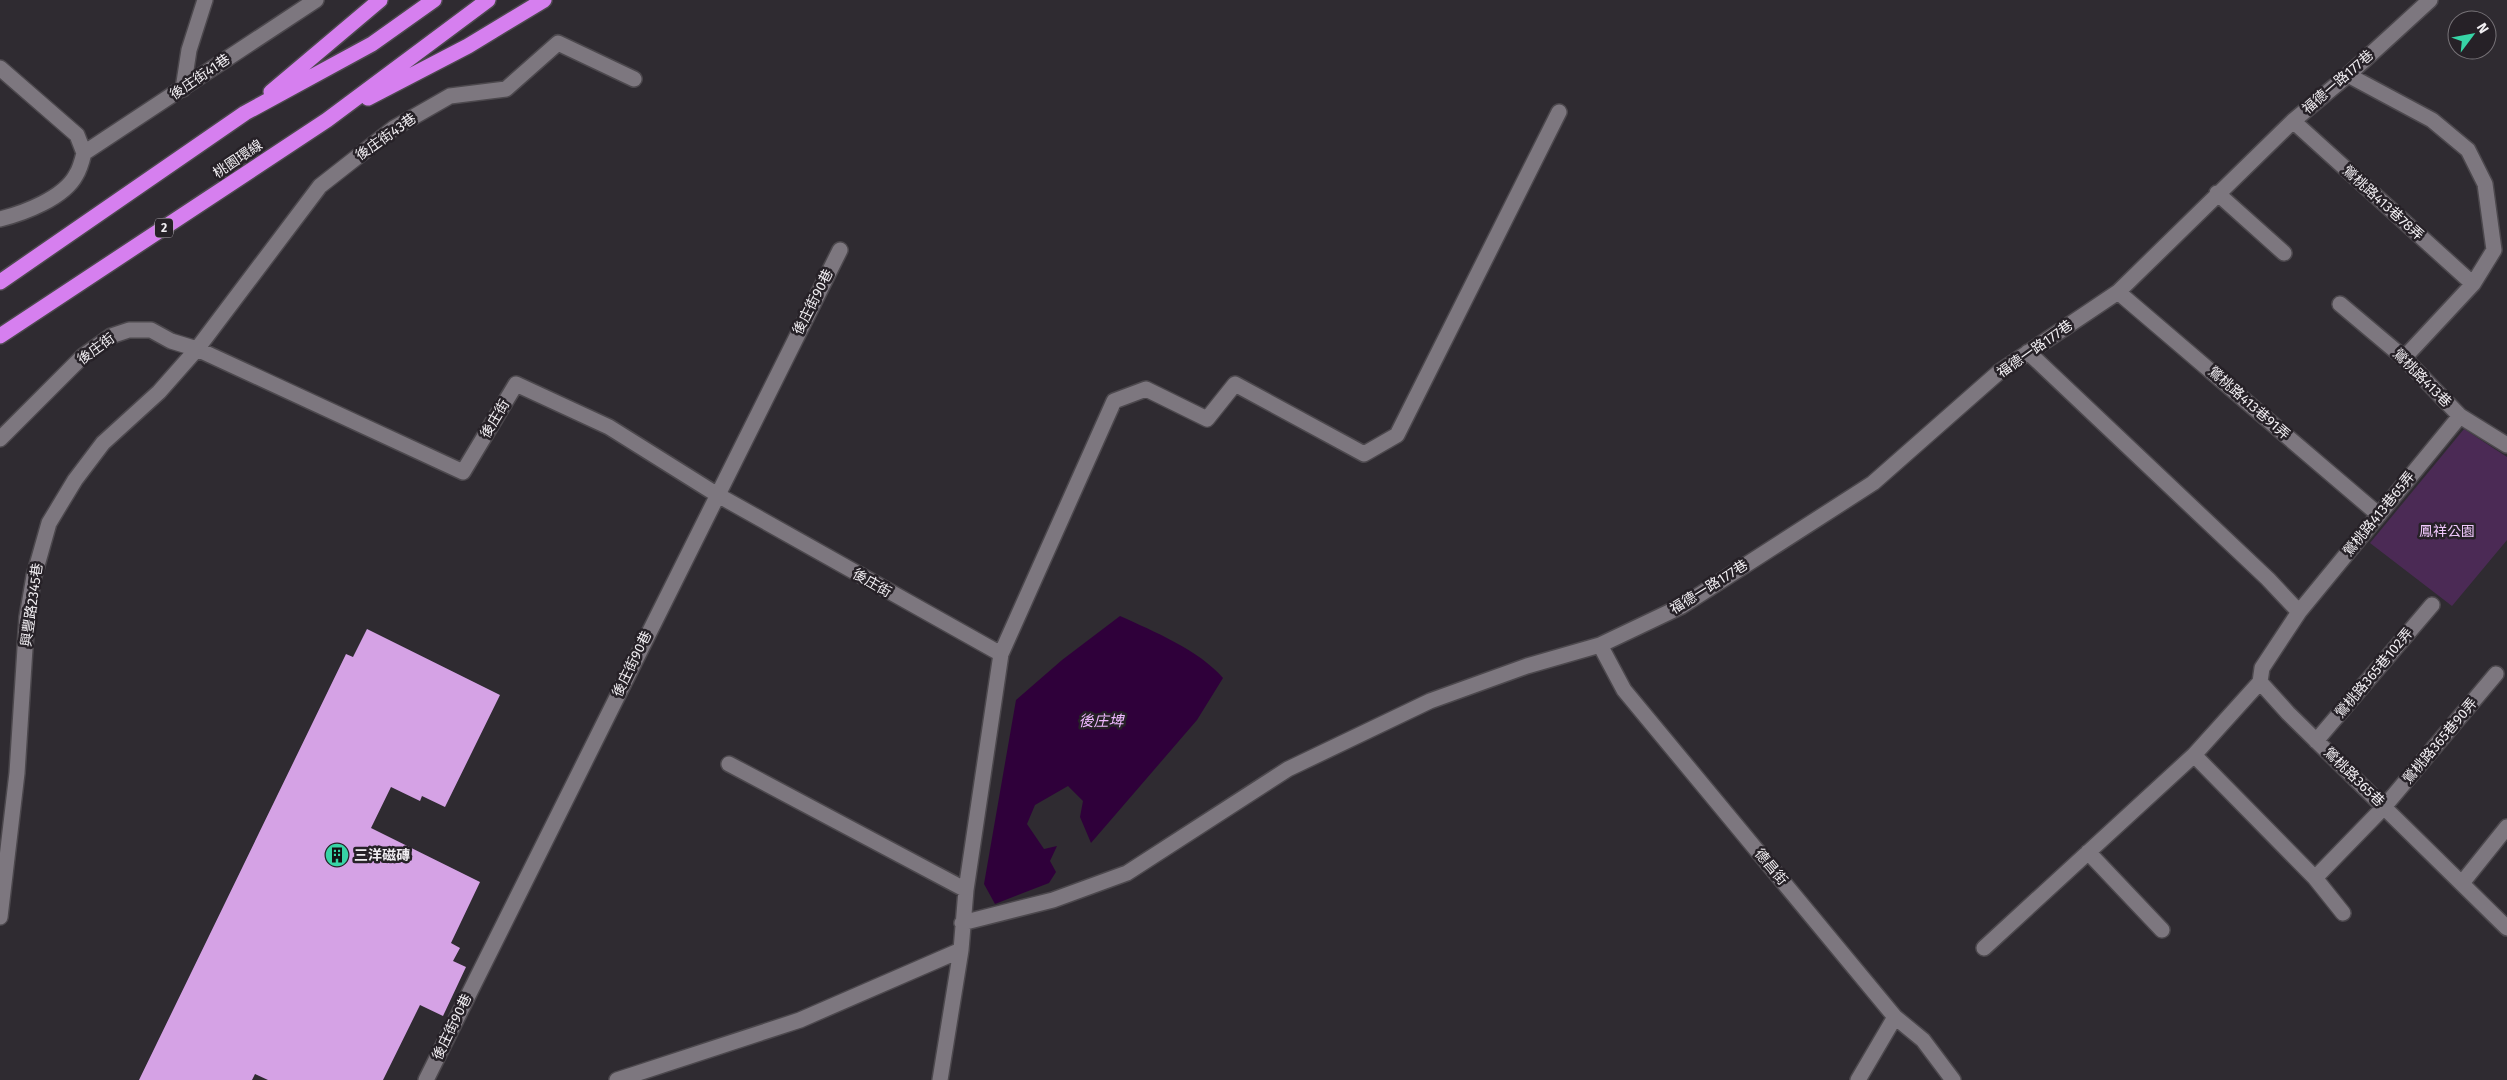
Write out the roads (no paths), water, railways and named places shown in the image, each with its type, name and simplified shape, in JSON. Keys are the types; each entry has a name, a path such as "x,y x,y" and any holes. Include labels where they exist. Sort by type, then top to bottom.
{"highway":[{"path":"245,114 380,0"},
{"path":"0,282 245,114 372,44 434,0"},
{"name":"桃園環線","path":"0,336 327,120 488,0"},
{"path":"327,120 468,46 542,1"}],"street":[{"path":"183,89 188,50 205,0"},
{"name":"後庄街41巷","path":"84,153 316,0"},
{"name":"福德一路177巷","path":"962,923 1053,900 1127,873 1288,769 1430,702 1527,666 1600,646 1682,606 1873,483 1999,372 2118,292 2217,193 2293,121 2348,75 2430,0"},
{"name":"後庄街43巷","path":"197,349 320,186 394,128 450,96 506,89 558,43 634,79"},
{"path":"0,68 77,135 84,153 76,177 52,199 19,214 0,219"},
{"path":"2348,75 2432,120 2468,150 2485,184 2494,250 2473,284 2404,358"},
{"path":"940,1080 961,950 966,890 1001,654 1114,401 1146,389 1206,419 1236,384 1364,454 1397,435 1559,112"},
{"name":"鶯桃路413巷78弄","path":"2293,121 2473,284"},
{"path":"2217,193 2284,253"},
{"name":"後庄街90巷","path":"426,1080 716,494 840,250"},
{"name":"鶯桃路413巷91弄","path":"2118,292 2379,515"},
{"name":"鶯桃路413巷","path":"2340,304 2404,358 2460,416 2507,445"},
{"name":"後庄街","path":"0,439 83,356 111,336 129,330 151,330 171,341 197,349 463,472 516,384 609,427 716,494 1001,654"},
{"name":"興豐路2345巷","path":"0,917 17,773 27,617 34,576 49,524 75,480 103,443 159,392 197,349"},
{"path":"1984,948 2194,754 2260,682 2262,668 2299,612 2268,579 2028,352"},
{"name":"鶯桃路413巷65弄","path":"2299,612 2460,416"},
{"name":"鶯桃路365巷102弄","path":"2316,741 2432,605"},
{"name":"德昌街","path":"1600,646 1624,690 1896,1017 1923,1040 1954,1080"},
{"name":"鶯桃路365巷90弄","path":"2315,878 2384,807 2496,674"},
{"name":"鶯桃路365巷","path":"2260,682 2316,741 2507,928"},
{"path":"2194,754 2315,878 2343,914"},
{"path":"729,764 966,890"},
{"path":"2462,883 2507,827"},
{"path":"2088,852 2162,930"},
{"path":"616,1080 800,1020 961,950"},
{"path":"1858,1080 1896,1017"}],"water":[{"name":"後庄埤","path":"1120,616 1189,650 1223,678 1197,720 1091,843 1080,817 1083,801 1068,786 1035,805 1027,824 1044,849 1057,846 1050,861 1056,872 1049,883 995,904 984,884 1016,700 1062,660"}],"place":[{"name":"三洋磁磚","path":"337,855"}],"park label":[{"name":"鳳祥公園","path":"2447,531"}]}
